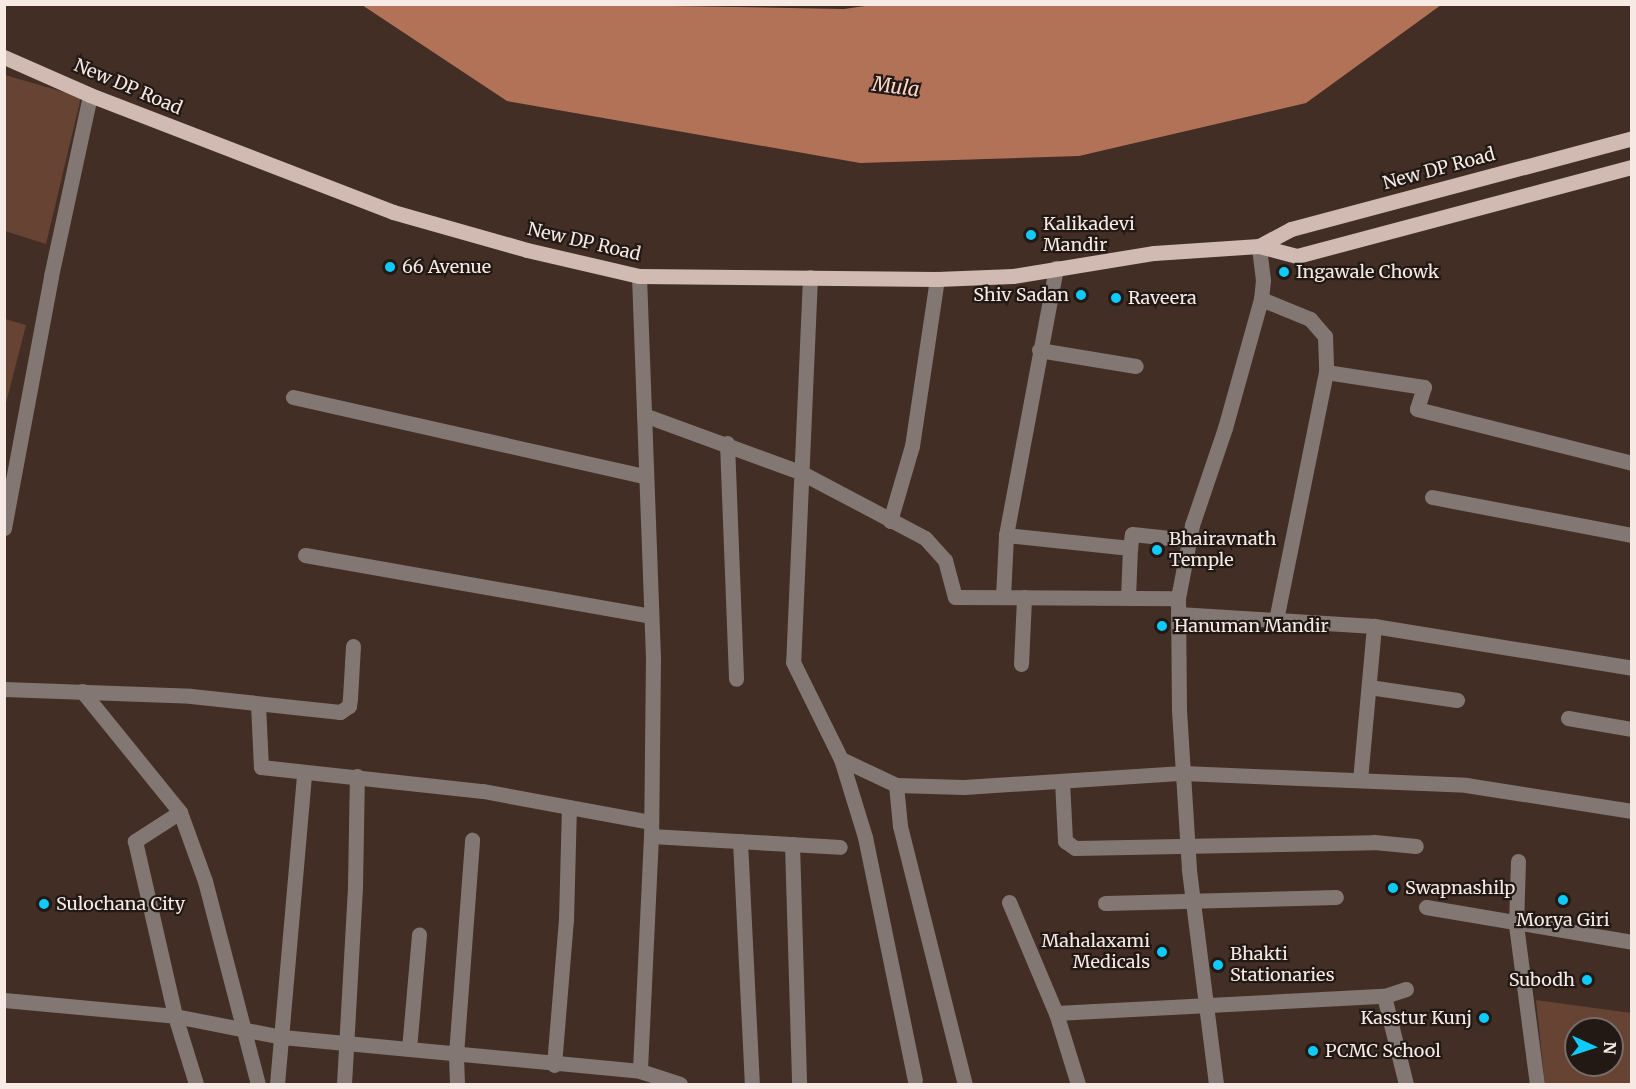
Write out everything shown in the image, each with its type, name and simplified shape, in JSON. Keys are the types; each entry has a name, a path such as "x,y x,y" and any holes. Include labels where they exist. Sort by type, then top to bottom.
{"main road":[{"name":"New DP Road","path":"4,57 90,95 393,212 527,250 639,276 937,279 1013,276 1154,253 1259,246 1297,256 1632,167"},
{"name":"New DP Road","path":"1259,246 1291,229 1632,138"}],"street":[{"path":"4,528 51,276 90,95"},
{"path":"1216,1084 1204,1005 1188,846 1183,773 1178,598 1189,540 1261,299 1263,280 1259,246"},
{"path":"1003,597 1006,535 1056,268"},
{"path":"639,276 636,373 644,415 644,476 651,616 651,829 640,1071"},
{"path":"810,277 792,662 841,759 865,837 915,1080"},
{"path":"890,521 912,446 937,279"},
{"path":"1261,299 1310,319 1325,336 1326,372 1276,619"},
{"path":"1039,350 1136,366"},
{"path":"1326,372 1424,387 1417,409 1632,463"},
{"path":"293,397 644,476"},
{"path":"644,415 727,443 800,472 925,538 945,560 955,597 1178,598"},
{"path":"727,443 736,679"},
{"path":"1432,497 1632,535"},
{"path":"1128,598 1132,534 1189,540"},
{"path":"1006,535 1130,548"},
{"path":"305,555 651,616"},
{"path":"1021,664 1024,597"},
{"path":"1178,614 1374,626 1632,668"},
{"path":"1360,780 1374,626"},
{"path":"4,689 191,696 258,704 345,710 350,698 353,646"},
{"path":"1369,687 1457,700"},
{"path":"82,691 180,812 206,881 258,1084"},
{"path":"258,704 261,767 483,791 569,807 651,829 740,841 840,847"},
{"path":"1568,718 1632,729"},
{"path":"841,759 896,785 964,787 1183,773 1466,785 1632,811"},
{"path":"277,1084 304,773"},
{"path":"344,1084 355,893 357,776"},
{"path":"1062,781 1069,846 1374,842 1416,846"},
{"path":"896,785 900,826 966,1084"},
{"path":"554,1065 566,920 569,807"},
{"path":"180,812 135,841 175,1016 196,1084"},
{"path":"457,1084 456,1054 472,840"},
{"path":"740,841 752,1084"},
{"path":"792,844 799,1084"},
{"path":"1518,861 1516,924 1537,1084"},
{"path":"1104,903 1336,897"},
{"path":"1009,902 1056,1013 1078,1084"},
{"path":"1426,907 1632,942"},
{"path":"409,1049 419,934"},
{"path":"1056,1013 1384,996 1406,989"},
{"path":"1384,996 1406,1084"},
{"path":"4,1000 175,1016 282,1037 554,1065 640,1071 671,1084"}],"shaded area":[{"path":"5,75 81,97 46,244 5,231"},
{"path":"4,319 26,325 5,407"},
{"path":"1536,1000 1631,1013 1631,1084 1545,1084"}],"water":[{"name":"Mula","path":"879,4 1441,5 1306,103 1079,156 860,163 507,101 362,5 612,5 844,9"}],"place":[{"name":"Kalikadevi Mandir","path":"1031,235"},
{"name":"66 Avenue","path":"390,267"},
{"name":"Ingawale Chowk","path":"1284,272"},
{"name":"Shiv Sadan","path":"1081,295"},
{"name":"Raveera","path":"1116,298"},
{"name":"Bhairavnath Temple","path":"1157,550"},
{"name":"Hanuman Mandir","path":"1162,626"},
{"name":"Swapnashilp","path":"1393,888"},
{"name":"Morya Giri","path":"1563,900"},
{"name":"Sulochana City","path":"44,904"},
{"name":"Mahalaxami Medicals","path":"1162,952"},
{"name":"Bhakti Stationaries","path":"1218,965"},
{"name":"Subodh","path":"1587,980"},
{"name":"Kasstur Kunj","path":"1484,1018"},
{"name":"PCMC School","path":"1313,1051"}]}
